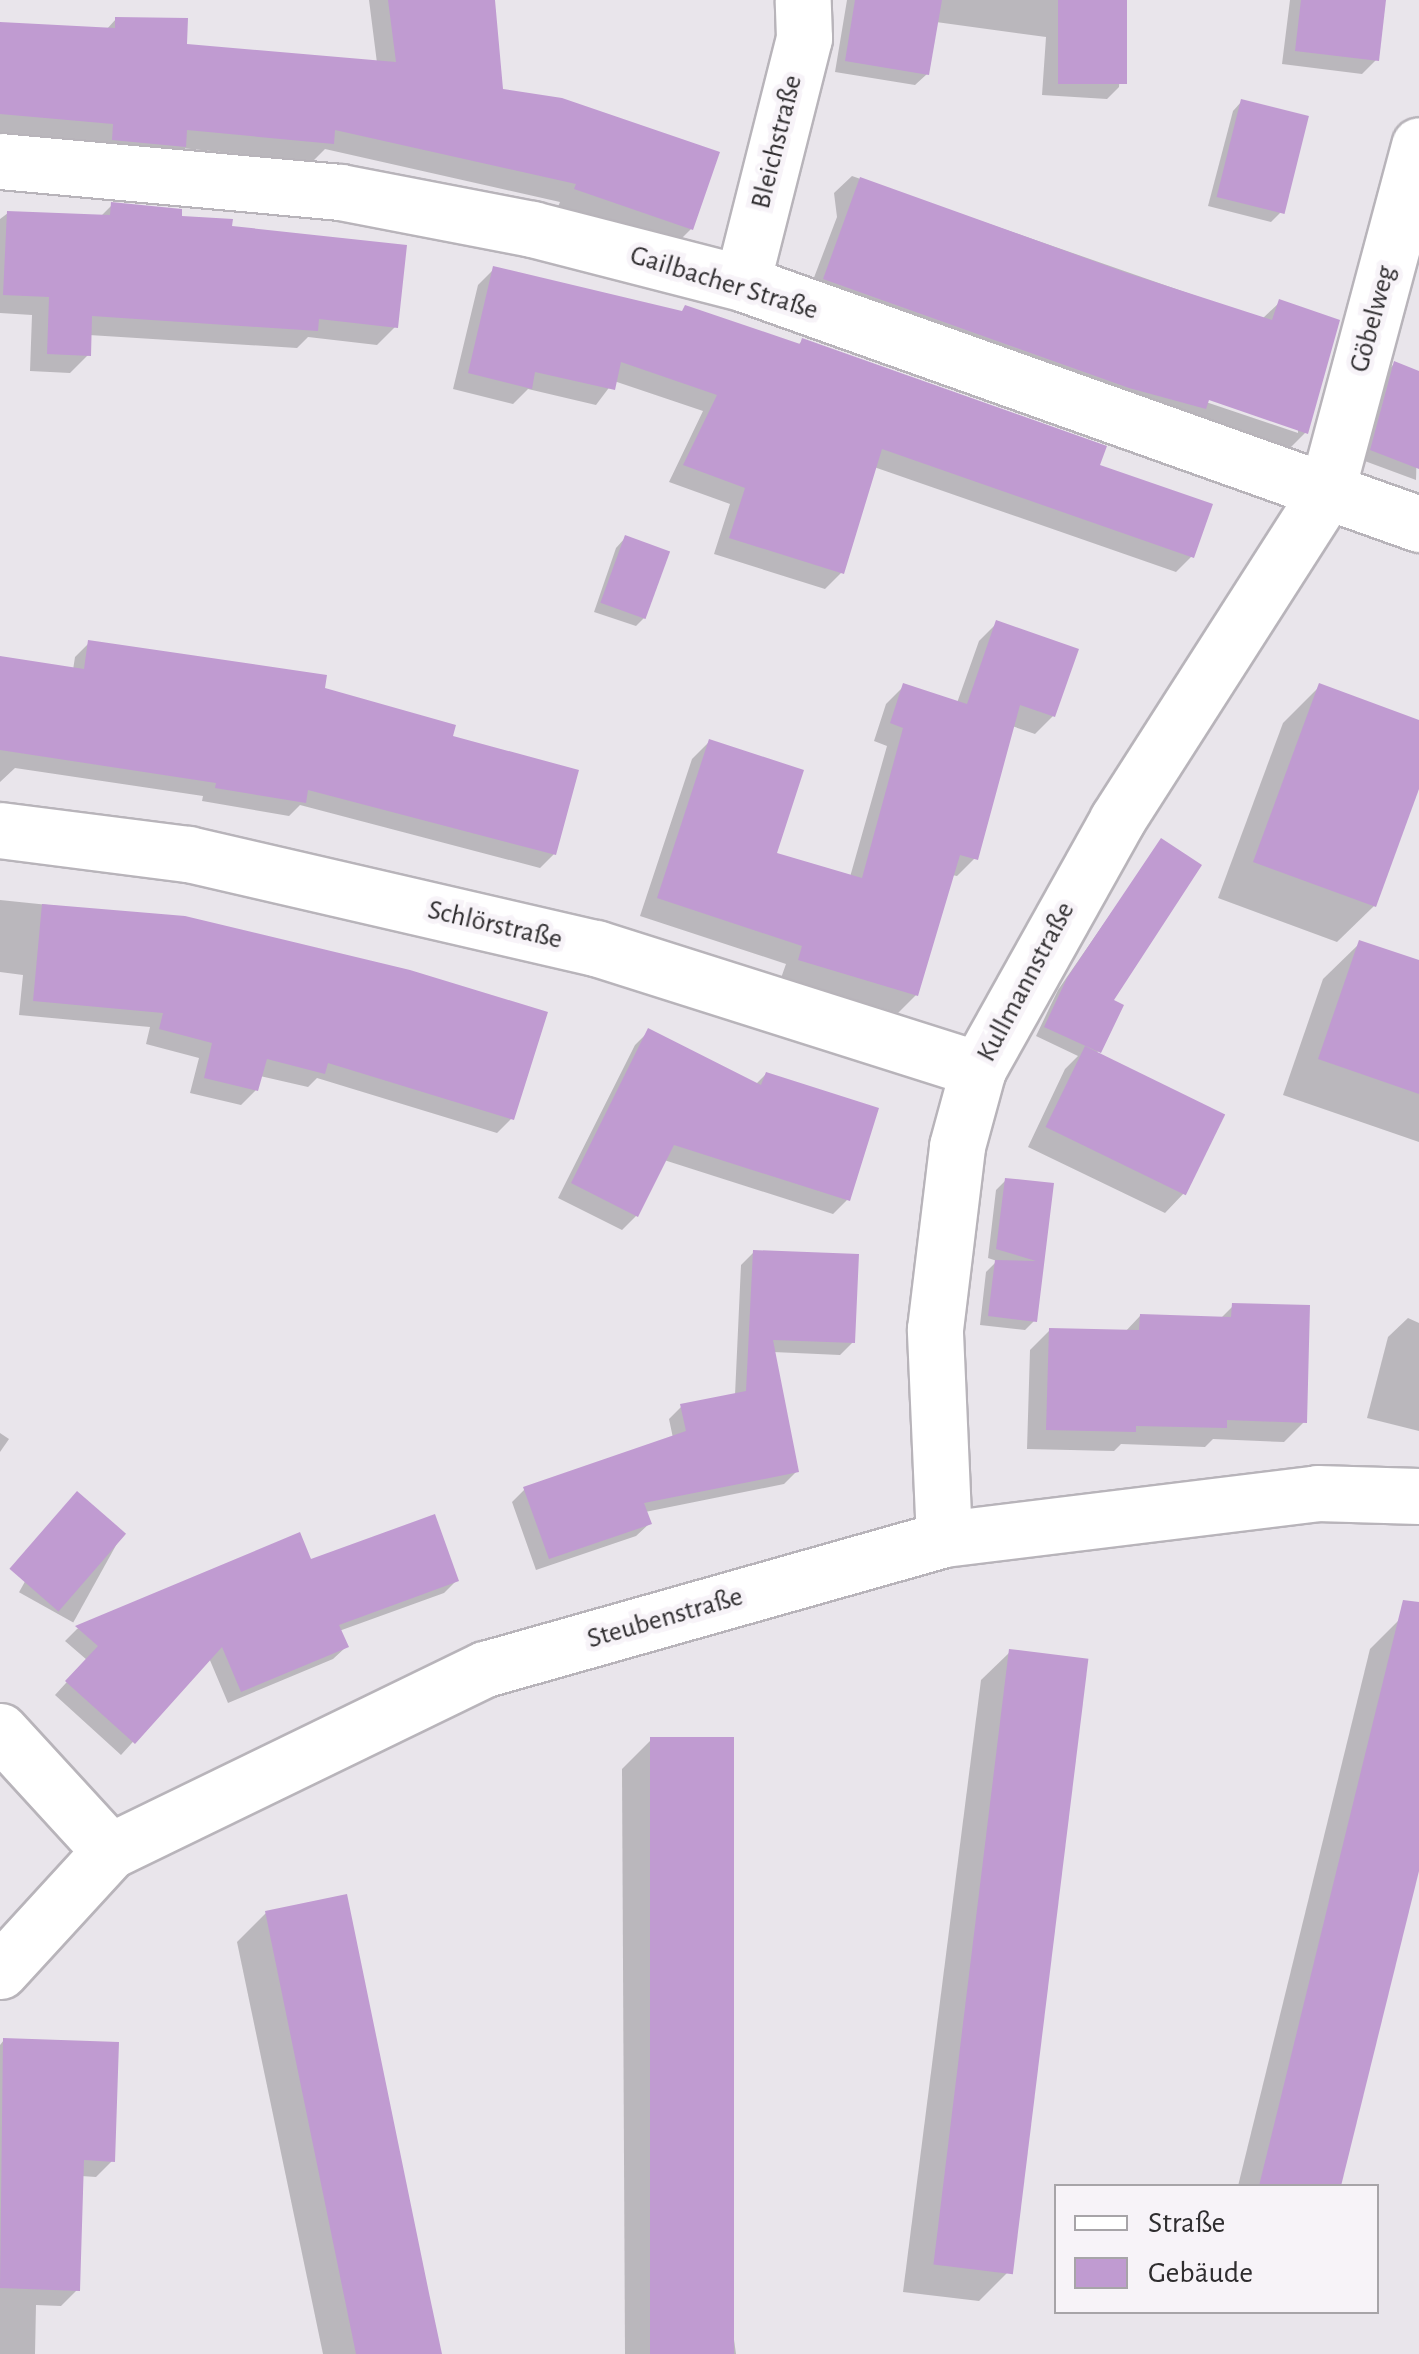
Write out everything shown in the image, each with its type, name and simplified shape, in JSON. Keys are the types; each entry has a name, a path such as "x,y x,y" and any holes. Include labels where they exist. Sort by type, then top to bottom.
{"street":[{"name":"Bleichstraße","path":"742,283 804,38 803,0"},
{"name":"Göbelweg","path":"1326,493 1419,146"},
{"name":"Gailbacher Straße","path":"0,161 340,192 532,229 742,283 1419,524"},
{"name":"Kullmannstraße","path":"944,1539 935,1329 957,1146 978,1068 1116,820 1326,493"},
{"name":"Schlörstraße","path":"0,830 188,854 596,948 978,1068"},
{"name":"Steubenstraße","path":"0,1972 110,1851 484,1669 944,1539 1318,1494 1419,1496"},
{"path":"0,1730 110,1851"}],"building":[{"path":"388,0 495,0 503,89 562,98 720,152 693,230 574,189 576,184 335,130 334,144 187,130 186,147 112,140 113,124 0,114 0,22 115,28 115,17 188,18 187,44 396,62"},
{"path":"855,0 942,0 929,75 845,61"},
{"path":"1058,0 1127,0 1127,84 1058,84"},
{"path":"1301,0 1386,0 1379,61 1295,51"},
{"path":"1241,99 1309,116 1284,214 1217,197"},
{"path":"860,177 1127,273 1272,320 1279,299 1340,320 1308,434 1209,400 1206,409 1129,388 823,279"},
{"path":"111,202 182,209 182,216 233,219 232,226 407,245 398,328 319,319 318,331 92,316 91,356 47,354 49,297 3,295 7,211 110,215"},
{"path":"493,266 682,311 685,305 800,344 802,338 1107,446 1100,465 1213,504 1194,558 882,449 844,574 729,538 745,488 683,465 717,395 621,362 615,390 535,372 532,389 468,373"},
{"path":"1394,361 1419,371 1419,469 1370,450"},
{"path":"625,535 670,551 645,619 600,603"},
{"path":"996,620 1079,649 1055,717 1020,705 978,860 960,855 918,996 798,960 802,946 657,898 709,739 804,770 777,853 862,878 903,728 890,723 903,683 967,704"},
{"path":"88,640 327,675 325,688 456,725 453,736 579,770 556,855 308,790 306,803 215,788 216,783 0,750 0,656 84,669"},
{"path":"1319,683 1419,720 1419,789 1376,907 1253,862"},
{"path":"1161,838 1202,865 1114,1000 1124,1005 1101,1053 1044,1027 1067,978"},
{"path":"42,904 185,916 410,970 548,1012 514,1120 328,1063 325,1074 267,1059 258,1091 204,1078 212,1043 159,1029 163,1013 33,1001"},
{"path":"1359,940 1419,960 1419,1094 1318,1059"},
{"path":"648,1028 761,1085 766,1072 879,1108 850,1201 674,1145 638,1217 571,1183"},
{"path":"1085,1046 1225,1114 1186,1195 1046,1127"},
{"path":"1005,1178 1054,1183 1037,1322 988,1316 995,1260 1036,1261 996,1249"},
{"path":"753,1250 859,1254 855,1343 773,1340 799,1472 644,1503 652,1524 549,1559 523,1487 686,1431 680,1404 746,1391"},
{"path":"1232,1303 1310,1305 1307,1423 1227,1420 1227,1428 1136,1426 1136,1432 1046,1430 1049,1328 1139,1330 1140,1314 1231,1317"},
{"path":"77,1491 126,1534 58,1611 9,1569"},
{"path":"435,1514 459,1581 339,1625 349,1647 241,1692 222,1647 135,1744 65,1681 98,1646 75,1626 300,1532 311,1559"},
{"path":"1403,1600 1419,1602 1419,1871 1341,2184 1259,2184"},
{"path":"1009,1649 1088,1659 1013,2274 933,2264"},
{"path":"650,1737 734,1737 734,2354 650,2354"},
{"path":"347,1894 442,2354 356,2354 265,1911"},
{"path":"3,2038 119,2042 115,2162 84,2160 80,2291 0,2288"}]}
